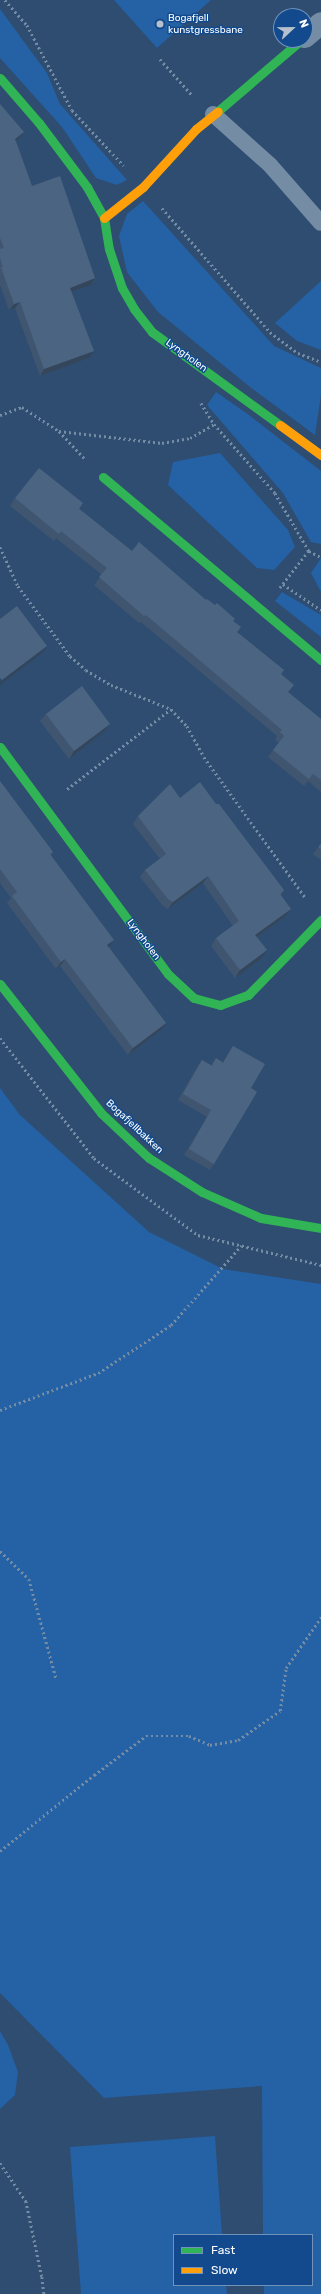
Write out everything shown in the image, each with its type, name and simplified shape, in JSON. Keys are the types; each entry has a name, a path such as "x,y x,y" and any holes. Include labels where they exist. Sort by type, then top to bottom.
{"street":[{"path":"313,30 321,23"},
{"path":"104,218 143,187 196,129 291,48"},
{"name":"Lyngholen","path":"0,78 40,123 86,187 104,218 109,249 122,288 134,309 152,332 321,455"},
{"path":"102,477 321,660"},
{"name":"Lyngholen","path":"0,747 168,974 194,998 220,1005 248,995 321,920"},
{"name":"Bogafjellbakken","path":"0,984 101,1113 149,1158 202,1192 261,1218 321,1228"}],"lane":[{"path":"213,114 270,165 321,223"}],"path":[{"path":"5,0 27,26 72,110 143,187 270,332 298,353 321,362"},
{"path":"160,60 213,114"},
{"path":"0,415 22,406 59,431 102,477"},
{"path":"59,431 162,443 190,438 214,424 275,493 309,552 321,557"},
{"path":"0,547 18,586 70,656 86,670 111,685 171,709 187,726 204,758 307,899"},
{"path":"259,608 309,552"},
{"path":"282,584 321,610"},
{"path":"43,807 171,709"},
{"path":"0,1410 98,1373 171,1325 241,1246"},
{"path":"0,1552 29,1579 56,1678"},
{"path":"0,1851 94,1775 146,1736 189,1736 210,1745 238,1740 280,1711 286,1668 321,1618"},
{"path":"0,2164 26,2201 42,2277 44,2294"}],"shaded area":[{"name":"Bogafjell kunstgressbane","path":"114,0 211,0 157,48"},
{"path":"0,9 47,73 60,104 127,180 117,185 96,178 62,127 0,58"},
{"path":"143,201 274,346 321,368 321,395 315,435 250,387 158,312 127,272 119,236 127,214"},
{"path":"321,281 321,350 297,341 275,323"},
{"path":"216,392 249,415 321,471 321,544 311,542 283,493 207,405"},
{"path":"220,453 288,530 295,547 274,570 257,568 168,485 173,462"},
{"path":"321,558 321,592 311,573"},
{"path":"282,592 321,615 321,637 275,601"},
{"path":"0,1088 20,1115 149,1232 223,1269 321,1284 321,2294 264,2294 264,2286 313,2286 313,2234 263,2234 262,2086 104,2098 0,1993"},
{"path":"0,2031 8,2045 18,2072 15,2095 0,2109"},
{"path":"215,2136 222,2234 173,2234 173,2286 226,2286 227,2294 81,2294 70,2147"}],"building":[{"path":"0,104 24,132 15,139 32,186 60,176 95,278 70,288 94,351 44,369 20,302 14,304 1,267 3,267 0,258 0,249 4,248 0,238"},
{"path":"39,468 83,503 79,509 132,551 139,542 206,600 207,599 215,605 217,603 235,619 233,621 241,627 237,632 284,670 281,674 294,685 288,692 321,719 321,780 313,774 309,779 273,750 284,736 280,732 282,730 99,577 107,568 61,531 59,534 15,498"},
{"path":"17,606 47,646 2,680 0,678 0,619"},
{"path":"82,686 110,724 74,751 46,714"},
{"path":"0,781 53,852 50,854 114,940 107,945 166,1023 133,1048 65,959 61,962 12,896 17,892 0,869"},
{"path":"200,782 216,804 219,804 284,890 280,894 291,909 255,935 267,950 240,970 216,938 239,921 208,876 173,902 168,899 145,870 166,854 138,816 170,784 180,798"},
{"path":"233,1046 265,1064 251,1088 257,1092 214,1164 189,1149 211,1110 183,1094 202,1060 212,1066 216,1058 223,1063"}],"traffic: fast":[{"path":"218,111 292,48"},
{"path":"0,78 39,123 87,187 104,218 109,249 122,288 134,309 152,332 280,425"},
{"path":"103,477 321,660"},
{"path":"0,747 168,974 194,998 220,1005 248,995 321,920"},
{"path":"0,984 101,1113 149,1158 202,1192 261,1218 321,1228"}],"traffic: slow":[{"path":"104,218 143,187 196,129 218,111"},
{"path":"280,425 321,455"}],"place":[{"name":"Bogafjell kunstgressbane","path":"160,24"}]}
